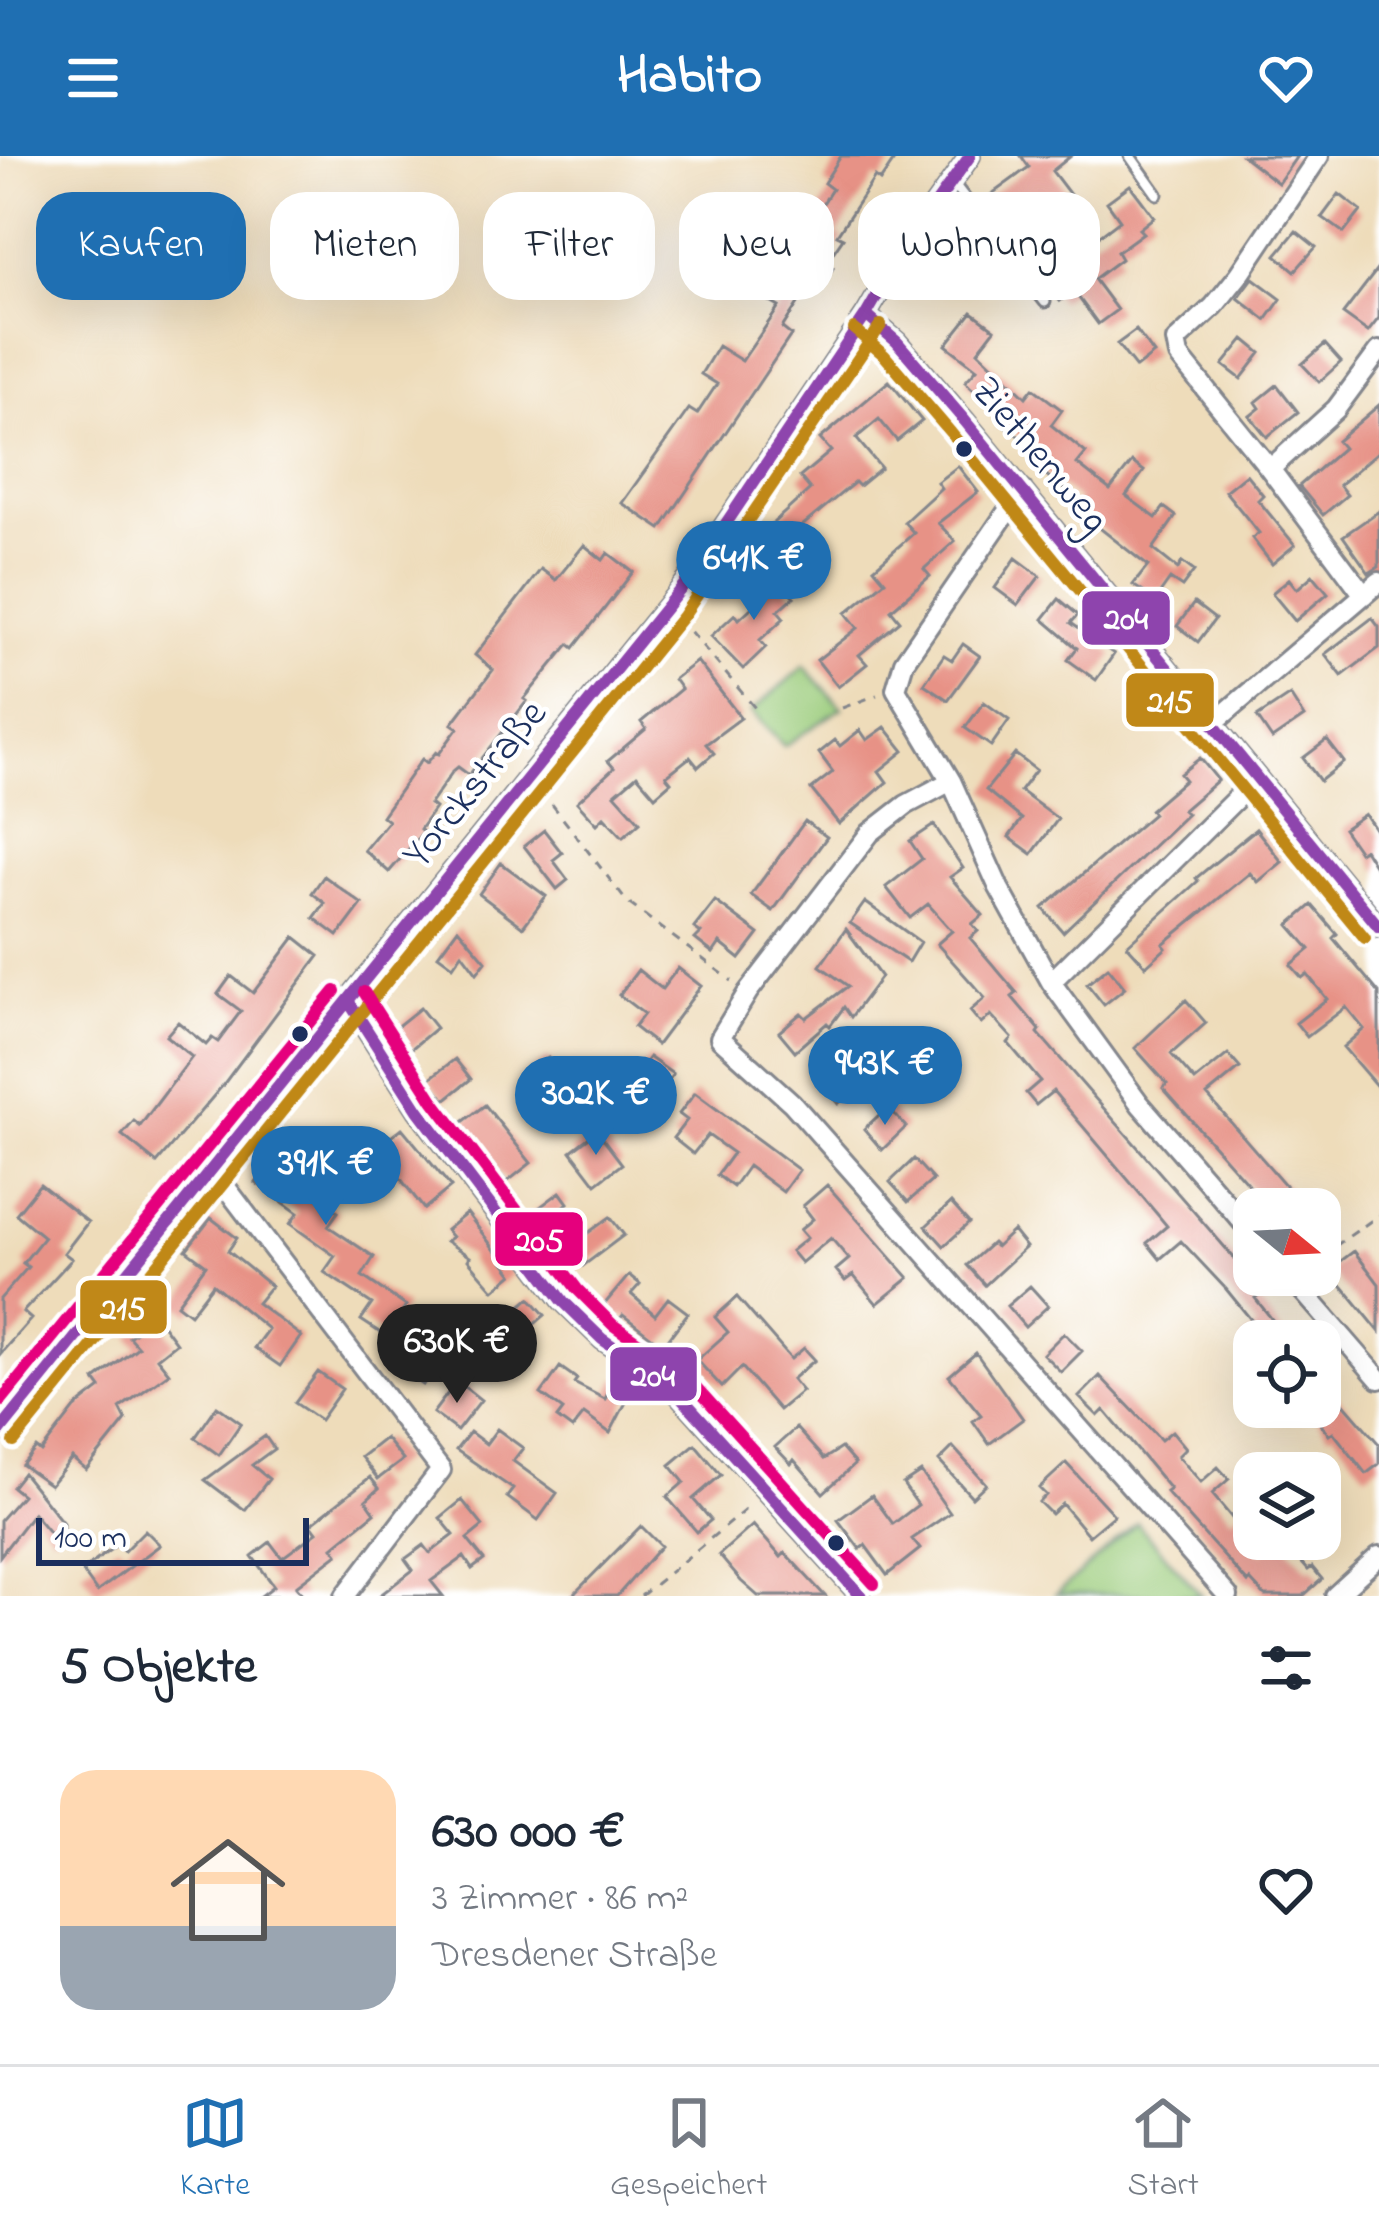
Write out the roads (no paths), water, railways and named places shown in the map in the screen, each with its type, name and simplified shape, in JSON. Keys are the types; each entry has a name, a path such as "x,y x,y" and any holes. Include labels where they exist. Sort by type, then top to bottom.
{"street":[{"name":"Yorckstraße","path":"0,1431 669,605 970,156"},
{"path":"1211,725 1371,588 1179,356 1176,341 1239,275 1319,156"},
{"name":"Ziethenweg","path":"866,315 897,342 1022,490 1379,926"},
{"path":"1270,469 1336,409 1379,351"},
{"path":"1022,490 904,662 896,689 951,781 1000,888 1051,982 1140,1104 1233,1211"},
{"path":"1051,982 1256,779"},
{"path":"951,781 906,805 870,833 748,992 720,1038 792,1103 1228,1596"},
{"path":"350,1002 418,1110 562,1301 602,1339 670,1386 861,1596"},
{"path":"212,1169 441,1470 346,1596"},
{"path":"1307,1296 1379,1379"},
{"path":"1335,1596 1379,1556"}],"lane":[{"path":"1130,156 1157,194"},
{"path":"952,182 1046,302"}]}
